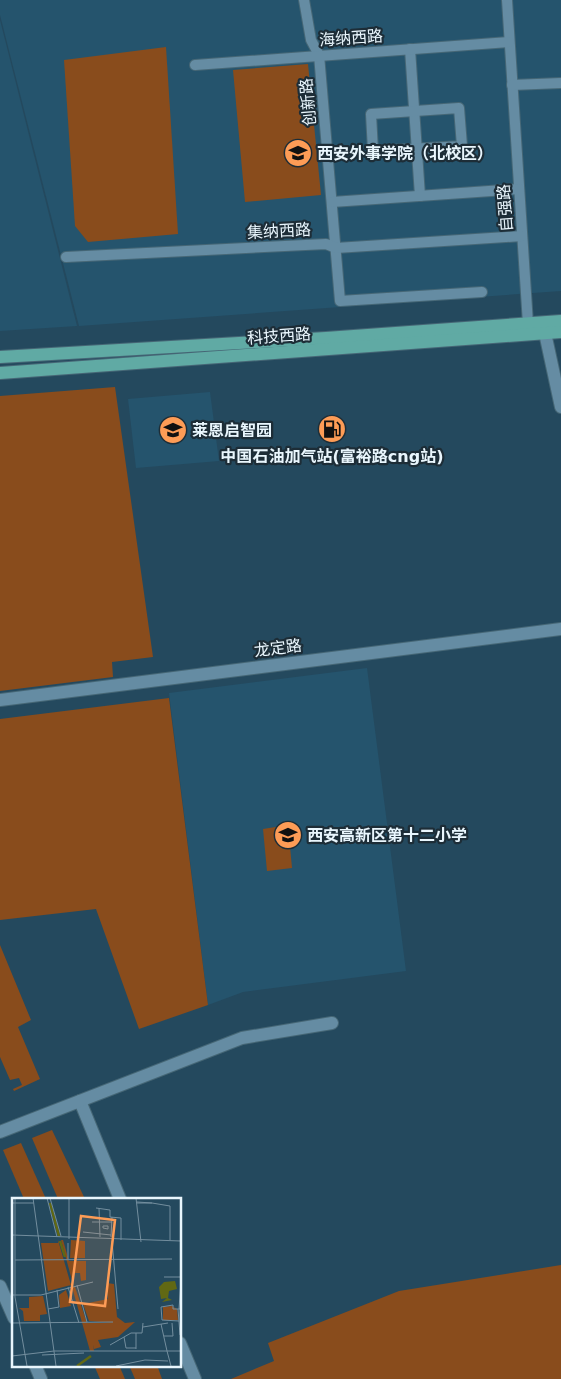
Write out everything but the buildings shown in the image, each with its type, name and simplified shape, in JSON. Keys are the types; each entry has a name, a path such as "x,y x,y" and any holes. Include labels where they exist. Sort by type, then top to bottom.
{"main road":[{"name":"科技西路","path":"0,357 561,321"},
{"name":"科技西路","path":"0,373 561,332"}],"street":[{"name":"创新路","path":"304,0 311,40 319,55 340,301 482,292"},
{"name":"自强路","path":"507,0 528,324"},
{"name":"海纳西路","path":"195,65 509,42"},
{"path":"410,49 420,196"},
{"path":"512,85 561,82"},
{"path":"459,108 462,146 416,148 373,151 371,114 459,108"},
{"path":"332,202 519,189"},
{"name":"集纳西路","path":"66,257 326,244 336,248 522,236"},
{"path":"545,333 561,408"},
{"name":"龙定路","path":"0,700 561,628"},
{"path":"0,1132 242,1038 332,1023"},
{"path":"80,1101 120,1198"},
{"path":"0,1286 12,1313"},
{"path":"181,1345 195,1379"},
{"path":"34,1366 40,1379"}],"shaded area":[{"name":"西安外事学院（北校区）","path":"0,0 561,0 561,291 79,326 0,15"},
{"path":"0,20 77,326 0,331"},
{"path":"166,47 178,234 88,242 75,226 64,60"},
{"path":"308,64 321,195 245,202 233,70"},
{"path":"115,387 153,657 112,662 113,677 0,691 0,396"},
{"name":"莱恩启智园","path":"210,392 219,461 136,468 128,399"},
{"name":"西安高新区第十二小学","path":"367,668 406,971 243,992 208,1005 169,693"},
{"path":"169,698 208,1005 139,1029 96,909 0,920 0,719"},
{"path":"288,825 292,868 267,871 263,829"},
{"path":"0,945 31,1020 18,1027 40,1079 14,1091 13,1089 22,1085 19,1078 10,1080 0,1057"},
{"path":"52,1130 85,1198 58,1198 32,1138"},
{"path":"21,1143 46,1198 24,1198 3,1150"},
{"path":"561,1265 561,1379 231,1379 274,1361 268,1343 399,1291"},
{"path":"94,1366 119,1366 125,1379 100,1379"},
{"path":"129,1366 157,1366 162,1379 135,1379"}],"place":[{"name":"西安外事学院（北校区）","path":"298,153"},
{"name":"中国石油加气站(富裕路cng站)","path":"332,429"},
{"name":"莱恩启智园","path":"173,430"},
{"name":"西安高新区第十二小学","path":"288,835"}]}
